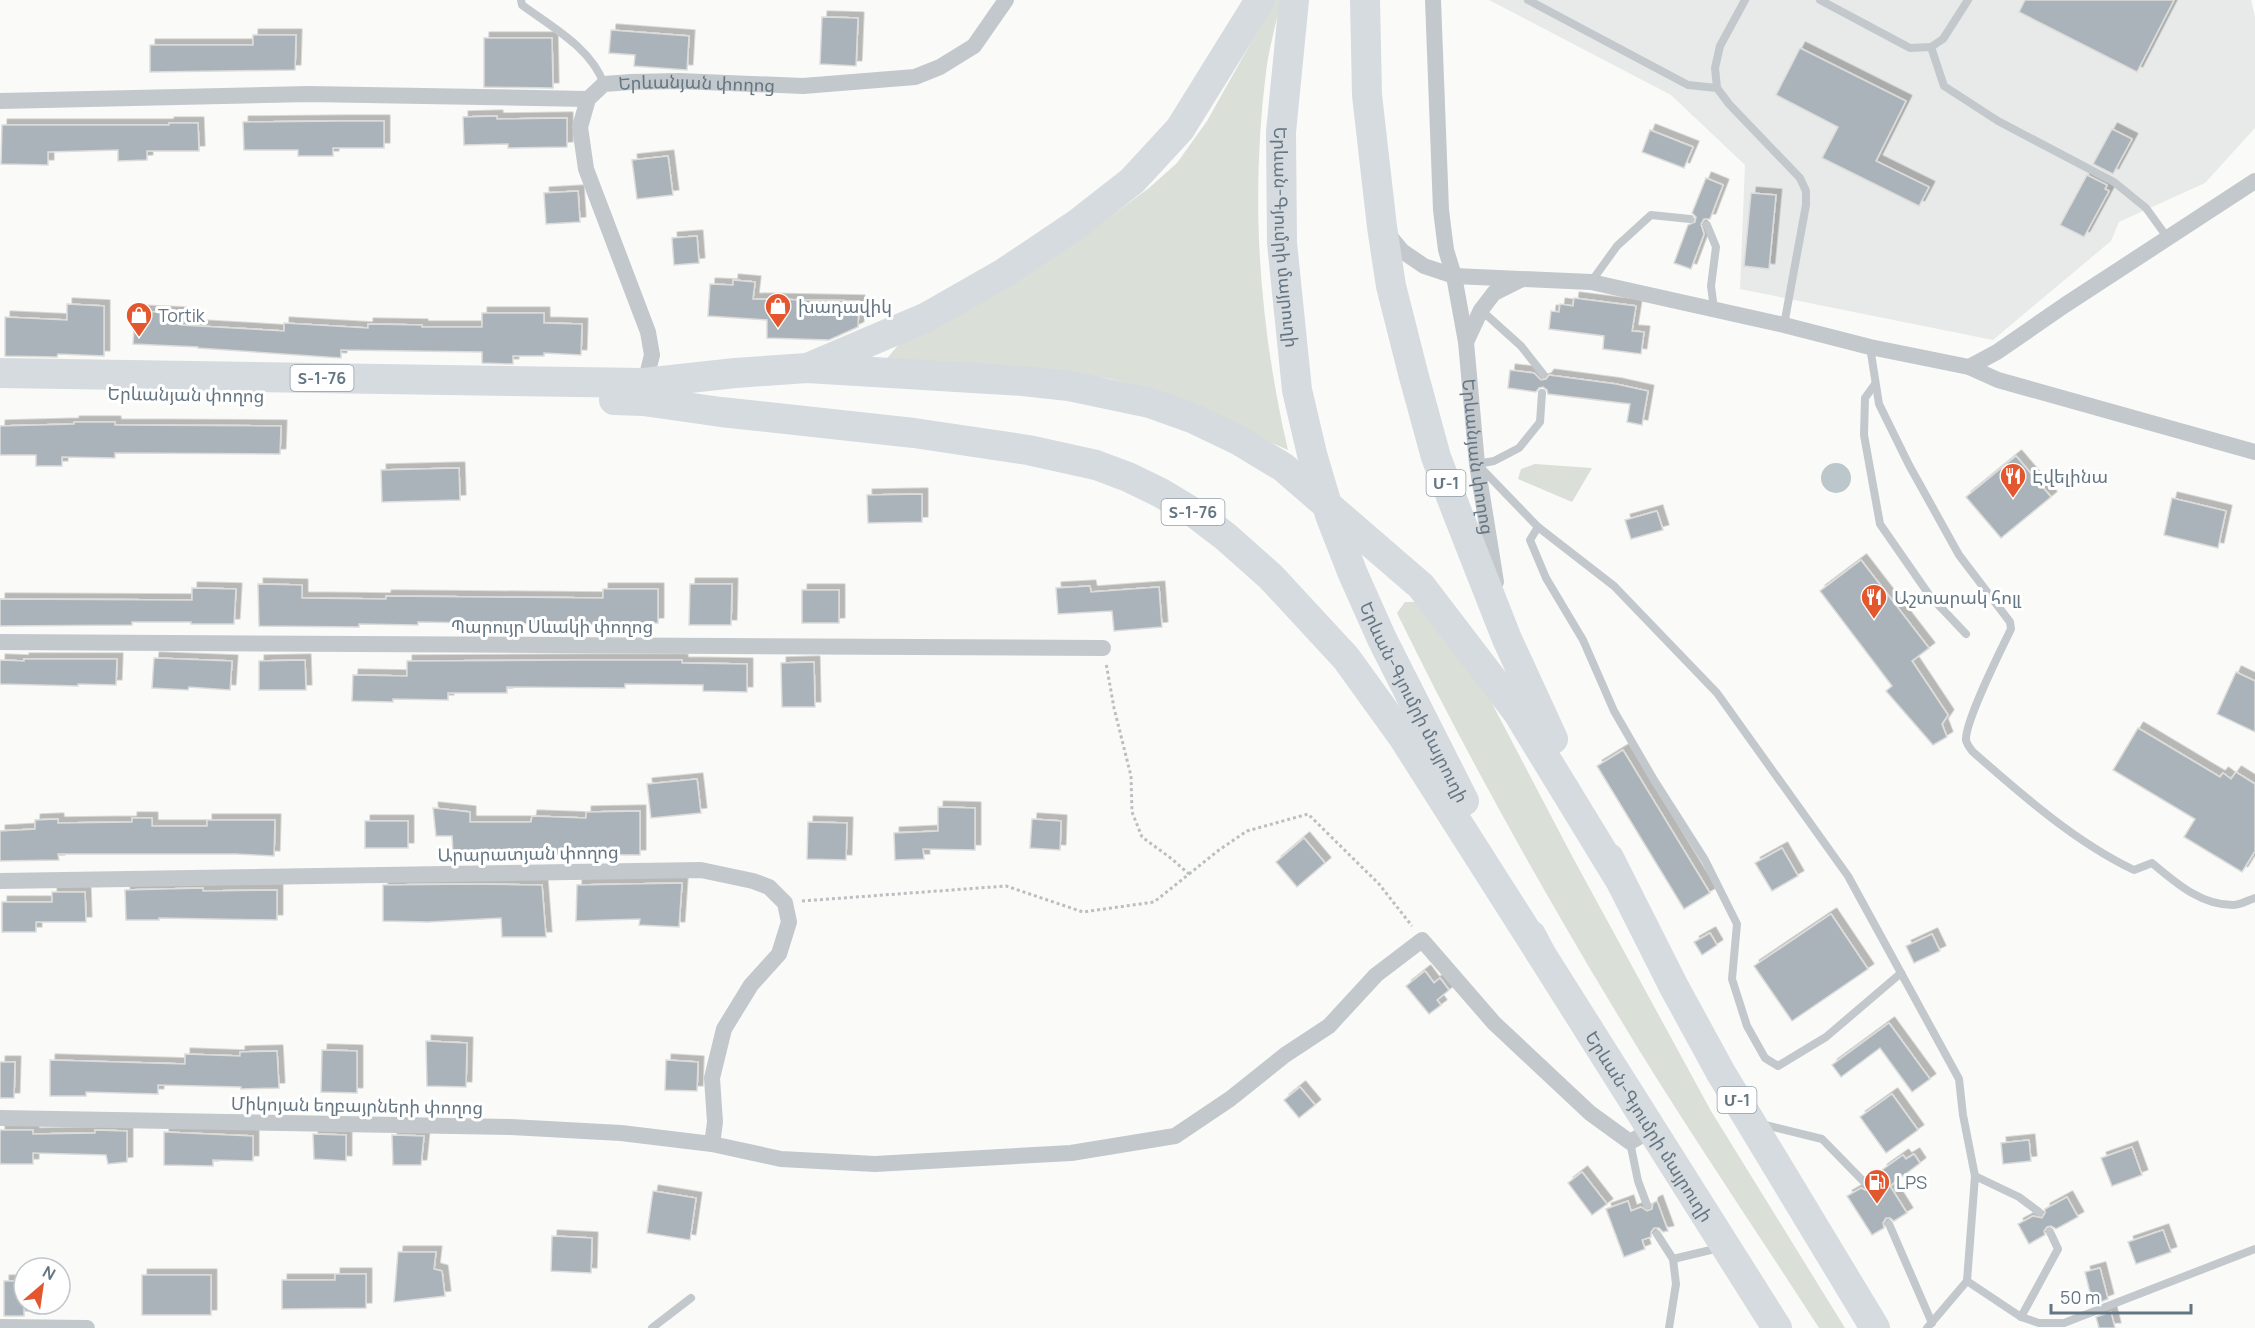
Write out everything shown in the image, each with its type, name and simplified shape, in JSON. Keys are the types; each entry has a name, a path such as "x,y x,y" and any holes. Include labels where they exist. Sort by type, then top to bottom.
{"highway":[{"path":"807,368 927,317 1004,273 1077,224 1132,180 1180,129 1260,0"},
{"name":"Երևան-Գյումրի մայրուղի","path":"1294,0 1281,132 1282,243 1297,390 1312,454 1330,515 1382,639 1541,954 1640,1136 1726,1246 1777,1328"},
{"name":"Մ-1","path":"1365,0 1367,95 1391,286 1436,456 1507,639 1618,877 1674,987 1751,1122 1874,1324"},
{"name":"Տ-1-76","path":"643,392 735,373 807,368 992,379 1069,386 1150,403 1192,418 1238,440 1283,467 1421,586 1518,713 1618,877"},
{"name":"Երևանյան փողոց","path":"0,373 643,392"},
{"name":"Երևանյան փողոց","path":"0,391 643,392"},
{"name":"Տ-1-76","path":"643,392 721,412 914,433 1065,456 1128,477 1196,514 1271,577 1346,658 1403,737 1541,954"}],"street":[{"name":"Երևանյան փողոց","path":"588,99 604,84 679,81 803,86 915,77 940,67 974,46 1006,0"},
{"name":"Երևանյան փողոց","path":"1433,0 1441,210 1446,250 1454,276 1466,342 1486,524 1507,639"},
{"path":"0,101 309,94 588,99 580,127 586,169 648,332 652,355 643,392"},
{"path":"1969,368 1997,352 2167,237 2255,181"},
{"path":"1382,227 1402,251 1424,266 1454,276 1591,282 1714,309 1870,347 1969,368 1998,380 2255,452"},
{"path":"1466,342 1481,310 1494,293 1522,279"},
{"name":"Պարույր Սևակի փողոց","path":"0,642 1103,648"},
{"name":"Արարատյան փողոց","path":"0,881 701,870 770,887 785,903"},
{"path":"712,1144 715,1122 712,1078 724,1029 751,985 779,954 789,922 785,903"},
{"path":"1422,940 1494,1023 1590,1113 1640,1136"},
{"name":"Միկոյան եղբայրների փողոց","path":"0,1118 511,1127 621,1133 712,1144 781,1159 875,1164 1071,1153 1175,1136 1230,1099 1285,1055 1329,1026 1376,975 1422,940"},
{"path":"0,1327 87,1328"}],"lane":[{"path":"521,0 522,5 578,47 599,70 604,84"},
{"path":"1528,0 1688,85 1717,88"},
{"path":"1744,0 1720,46 1715,68 1717,88 1729,104 1800,178 1806,191 1806,205 1784,325"},
{"path":"1820,0 1910,48 1931,47 1943,39 1968,0"},
{"path":"1931,47 1944,86 1998,121 2114,182 2146,208 2167,237"},
{"path":"1591,282 1617,246 1651,215 1690,219"},
{"path":"1707,225 1716,247 1711,286 1714,309"},
{"path":"1481,310 1521,346 1543,374"},
{"path":"1870,347 1879,404 1914,475 1959,555 2010,622 2011,629 1977,705 1966,736 1966,743 1973,752 2030,802 2114,860 2134,870 2152,863 2183,890 2212,902 2234,905 2255,898"},
{"path":"1875,384 1865,398 1864,435 1880,524 1930,596 1966,634"},
{"path":"1478,464 1494,461 1519,448 1540,422 1542,393"},
{"path":"1478,464 1538,527 1614,586 1717,693 1848,876 1959,1079 1962,1115 1975,1176 1967,1281 1929,1325 1889,1224"},
{"path":"1538,527 1530,540 1546,578 1583,640 1614,711 1654,780 1705,860 1737,924 1732,978 1747,1026 1765,1058 1778,1066 1826,1037 1901,973"},
{"path":"1751,1122 1822,1139 1866,1184"},
{"path":"1640,1136 1638,1181 1647,1205"},
{"path":"1975,1176 2019,1197 2039,1212"},
{"path":"2021,1317 2058,1249 2050,1232"},
{"path":"1657,1234 1672,1259 1676,1284 1669,1328"},
{"path":"1672,1259 1726,1246"},
{"path":"1967,1281 2021,1317 2039,1323 2064,1323 2255,1249"},
{"path":"652,1328 691,1298"}],"path":[{"path":"1103,648 1114,708 1131,776 1132,812 1142,837 1189,874"},
{"path":"785,903 1006,886 1083,912 1154,902 1219,850 1247,831 1308,814 1379,884 1422,940"}],"shaded area":[{"path":"1275,0 1281,0 1266,72 1261,120 1258,214 1264,309 1278,403 1288,450 1156,391 1111,379 1066,373 885,361 899,344 1095,228 1149,188 1177,163 1207,121"},
{"path":"1489,0 2251,0 2255,17 2255,128 2205,183 2119,222 2111,241 1993,340 1740,289 1745,165 1671,95"},
{"path":"1836,463 1847,467 1851,478 1847,489 1836,493 1825,489 1821,478 1825,467"},
{"path":"1535,464 1592,468 1572,502 1518,479 1521,469"},
{"path":"1405,602 1417,602 1475,671 1572,856 1711,1111 1845,1328 1819,1328 1613,1007 1528,862 1448,714 1397,613"}],"building":[{"path":"2025,0 2174,0 2137,72 2019,12"},
{"path":"822,17 858,18 856,66 820,64"},
{"path":"611,30 689,36 687,70 634,66 635,55 609,53"},
{"path":"253,35 296,35 295,70 150,72 150,45 253,45"},
{"path":"484,38 552,38 553,88 484,87"},
{"path":"1800,48 1906,101 1876,161 1929,187 1919,206 1822,158 1838,127 1776,95"},
{"path":"497,116 497,119 567,118 567,147 508,148 508,144 464,145 463,117"},
{"path":"384,121 384,148 333,148 333,156 298,156 298,150 244,150 243,122"},
{"path":"169,123 198,123 199,151 147,151 147,160 118,161 118,150 48,152 48,165 1,164 2,125 169,125"},
{"path":"2112,129 2132,139 2113,174 2093,164"},
{"path":"1650,130 1693,147 1684,168 1642,152"},
{"path":"668,156 673,195 637,199 632,160"},
{"path":"2087,175 2107,185 2105,189 2109,191 2084,237 2060,225"},
{"path":"1706,178 1723,185 1710,219 1704,219 1701,224 1704,234 1691,269 1674,263 1688,225 1695,222 1696,217 1692,213"},
{"path":"578,191 580,222 546,224 544,193"},
{"path":"1751,193 1776,195 1769,269 1744,266"},
{"path":"697,236 699,263 674,265 672,238"},
{"path":"733,280 755,282 753,299 859,301 858,327 829,340 767,338 767,320 708,316 710,284 733,285"},
{"path":"1574,298 1636,306 1632,331 1644,332 1641,354 1603,349 1604,336 1549,329 1551,311 1559,312 1560,304 1573,306"},
{"path":"67,304 104,306 104,356 58,354 57,357 5,356 5,317 67,320"},
{"path":"135,311 181,313 181,325 284,331 284,323 368,328 368,324 482,327 482,313 544,313 544,323 582,324 581,355 544,353 544,356 513,356 513,364 482,363 482,352 341,350 341,358 133,344"},
{"path":"1510,370 1534,373 1541,380 1546,379 1549,375 1616,384 1648,391 1642,425 1627,422 1630,404 1548,394 1543,387 1536,392 1508,388"},
{"path":"74,422 115,422 115,425 281,426 280,454 115,453 115,458 62,457 62,466 36,466 36,455 0,455 0,426 74,424"},
{"path":"2016,456 2051,497 2001,538 1966,497"},
{"path":"459,468 460,500 382,502 381,470"},
{"path":"922,494 922,522 868,523 867,495"},
{"path":"2172,498 2226,511 2218,548 2164,535"},
{"path":"1657,511 1663,530 1631,539 1625,520"},
{"name":"Աշտարակ հոլլ","path":"1861,560 1929,648 1912,661 1948,715 1942,724 1947,737 1933,745 1886,691 1892,686 1820,591"},
{"path":"258,584 302,585 302,598 386,599 386,596 603,598 603,589 658,589 658,623 590,625 418,622 418,625 359,624 359,627 259,626"},
{"path":"690,584 732,584 731,625 689,625"},
{"path":"1090,586 1091,592 1159,587 1162,627 1114,631 1112,611 1058,614 1056,588"},
{"path":"192,588 236,589 234,624 132,622 132,625 0,626 0,599 192,600"},
{"path":"802,590 839,590 839,623 802,623"},
{"path":"154,658 232,661 230,690 189,687 188,690 152,688"},
{"path":"24,659 117,659 116,685 0,684 0,660 24,661"},
{"path":"305,660 306,690 259,690 259,661"},
{"path":"682,660 682,663 747,664 747,692 703,691 703,685 625,684 625,688 507,687 507,693 448,693 448,700 352,701 353,675 407,676 407,661"},
{"path":"814,662 815,707 782,707 781,663"},
{"path":"2236,672 2255,681 2255,732 2217,714"},
{"path":"2138,728 2220,777 2223,773 2231,779 2236,772 2255,784 2255,851 2242,872 2184,837 2195,819 2113,770"},
{"path":"1623,750 1710,893 1684,909 1597,766"},
{"path":"697,779 701,813 651,818 647,784"},
{"path":"938,807 975,808 975,850 923,849 924,859 895,860 894,833 938,831"},
{"path":"433,808 470,812 470,822 531,822 532,816 586,818 586,812 640,811 640,855 474,856 474,853 453,854 452,836 436,836"},
{"path":"132,818 152,818 152,826 207,826 207,820 275,820 274,856 58,854 59,860 0,861 0,831 35,829 35,820 58,819 58,823 132,822"},
{"path":"1032,819 1061,821 1060,850 1030,848"},
{"path":"365,821 408,821 408,848 365,848"},
{"path":"808,822 847,823 846,860 807,859"},
{"path":"1304,838 1325,863 1297,887 1276,862"},
{"path":"1782,848 1798,876 1772,891 1755,863"},
{"path":"682,883 679,927 639,925 640,919 576,921 577,885"},
{"path":"383,885 542,885 546,937 502,937 501,918 428,922 383,921"},
{"path":"203,888 203,891 277,890 277,920 159,918 159,920 126,920 125,890"},
{"path":"52,892 85,892 86,922 36,922 36,932 2,932 2,902 52,902"},
{"path":"1831,914 1868,969 1792,1021 1754,966"},
{"path":"1710,933 1717,945 1702,955 1694,942"},
{"path":"1932,934 1940,951 1914,963 1906,946"},
{"path":"1425,971 1434,983 1440,978 1449,990 1437,1000 1441,1005 1429,1014 1406,986"},
{"path":"1889,1023 1930,1079 1912,1092 1880,1048 1841,1077 1832,1065"},
{"path":"426,1041 467,1043 466,1087 427,1086"},
{"path":"322,1050 357,1051 357,1093 321,1092"},
{"path":"277,1051 279,1088 241,1089 241,1087 158,1085 158,1094 86,1092 86,1096 50,1096 50,1060 185,1064 185,1054 240,1056 240,1052"},
{"path":"666,1060 698,1062 697,1091 665,1090"},
{"path":"0,1062 15,1062 14,1098 0,1098"},
{"path":"1300,1087 1315,1105 1299,1118 1284,1100"},
{"path":"1892,1094 1918,1130 1886,1153 1860,1117"},
{"path":"0,1130 33,1130 33,1134 95,1133 95,1130 127,1131 127,1162 108,1164 106,1155 33,1153 33,1164 0,1164"},
{"path":"164,1132 253,1136 253,1161 213,1160 213,1166 164,1165"},
{"path":"313,1134 346,1135 346,1161 314,1159"},
{"path":"392,1135 424,1136 421,1165 393,1165"},
{"path":"2029,1140 2031,1161 2003,1164 2001,1143"},
{"path":"2132,1147 2142,1175 2112,1186 2101,1158"},
{"name":"LPS","path":"1914,1154 1920,1163 1890,1186 1907,1213 1894,1221 1886,1218 1883,1223 1884,1228 1872,1235 1847,1196 1861,1188 1870,1189 1871,1181 1885,1173 1882,1170 1903,1155 1906,1159"},
{"path":"1582,1172 1607,1204 1592,1215 1568,1183"},
{"path":"653,1191 696,1198 690,1240 647,1233"},
{"path":"2067,1197 2078,1217 2056,1229 2051,1226 2047,1227 2044,1231 2045,1235 2029,1244 2018,1224 2033,1216 2042,1218 2045,1209"},
{"path":"1628,1201 1631,1211 1641,1207 1647,1211 1652,1209 1653,1203 1657,1201 1668,1231 1663,1232 1659,1228 1654,1228 1651,1237 1642,1240 1645,1249 1624,1257 1606,1209"},
{"path":"2163,1230 2171,1252 2136,1264 2128,1242"},
{"path":"552,1236 592,1238 591,1273 551,1271"},
{"path":"398,1252 436,1252 434,1269 442,1271 445,1296 394,1302"},
{"path":"2100,1268 2108,1299 2093,1305 2085,1272"},
{"path":"335,1274 366,1274 366,1308 282,1309 282,1280 335,1280"},
{"path":"142,1275 211,1275 211,1315 142,1315"},
{"path":"4,1281 12,1281 12,1316 4,1316"},
{"path":"2111,1312 2115,1328 2099,1328 2096,1317"}],"place":[{"name":"խադավիկ","path":"778,329"},
{"name":"Tortik","path":"139,338"},
{"name":"Էվելինա","path":"2013,499"},
{"name":"Աշտարակ հոլլ","path":"1874,620"},
{"name":"LPS","path":"1877,1205"}]}
